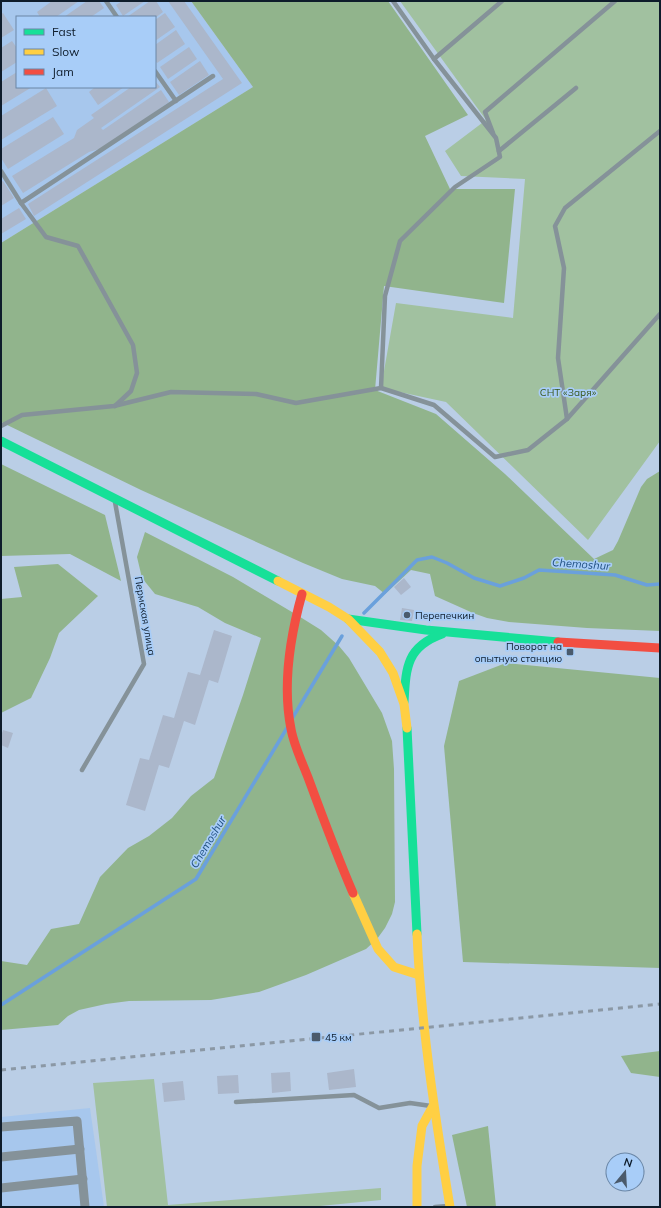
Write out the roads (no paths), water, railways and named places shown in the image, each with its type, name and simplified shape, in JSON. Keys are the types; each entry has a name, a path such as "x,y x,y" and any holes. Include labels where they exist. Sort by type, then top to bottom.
{"main road":[{"path":"1,441 302,594 348,619 380,652 393,673 404,704"},
{"path":"302,594 293,629 289,663 289,714 292,730 336,854 378,949 394,967 419,976"},
{"path":"348,619 388,626 447,633 660,648"},
{"path":"447,633 432,637 422,642 414,652 405,678 404,704 407,731 419,976 433,1106 450,1206"},
{"path":"418,1207 417,1166 422,1126 433,1106"}],"street":[{"path":"1,1127 77,1121 86,1207"},
{"path":"1,1157 80,1149"},
{"path":"1,1188 83,1179"}],"lane":[{"path":"106,1 116,16"},
{"path":"393,1 434,59 496,138"},
{"path":"434,59 502,1"},
{"path":"381,388 385,296 400,241 455,187 500,157 496,138 485,112 615,1"},
{"path":"156,72 176,101"},
{"path":"20,203 213,76"},
{"path":"499,151 576,88"},
{"path":"568,419 558,358 564,268 555,226 565,208 660,131"},
{"path":"1,171 20,203 46,237 78,246 133,345 137,372 131,391 114,406"},
{"path":"1,426 22,415 114,406 171,392 256,394 296,403 381,388 434,405 495,457 528,450 568,419 660,314"},
{"name":"Пермская улица","path":"82,770 144,664 114,498"},
{"path":"236,1102 354,1095 379,1108 410,1103 433,1106"},
{"path":"434,1207 450,1206"}],"waterway":[{"name":"Chemoshur","path":"364,613 417,560 432,557 447,563 474,578 500,586 524,578 539,570 615,575 647,585 660,584"},
{"name":"Chemoshur","path":"293,717 342,636"},
{"name":"Chemoshur","path":"1,1005 196,879 287,728"}],"railway":[{"path":"1,1070 660,1004"}],"place":[{"name":"Перепечкин","path":"407,615"},
{"name":"Поворот на опытную станцию","path":"570,652"},
{"name":"45 км","path":"316,1037"}],"park label":[{"name":"СНТ «Заря»","path":"568,392"}]}
